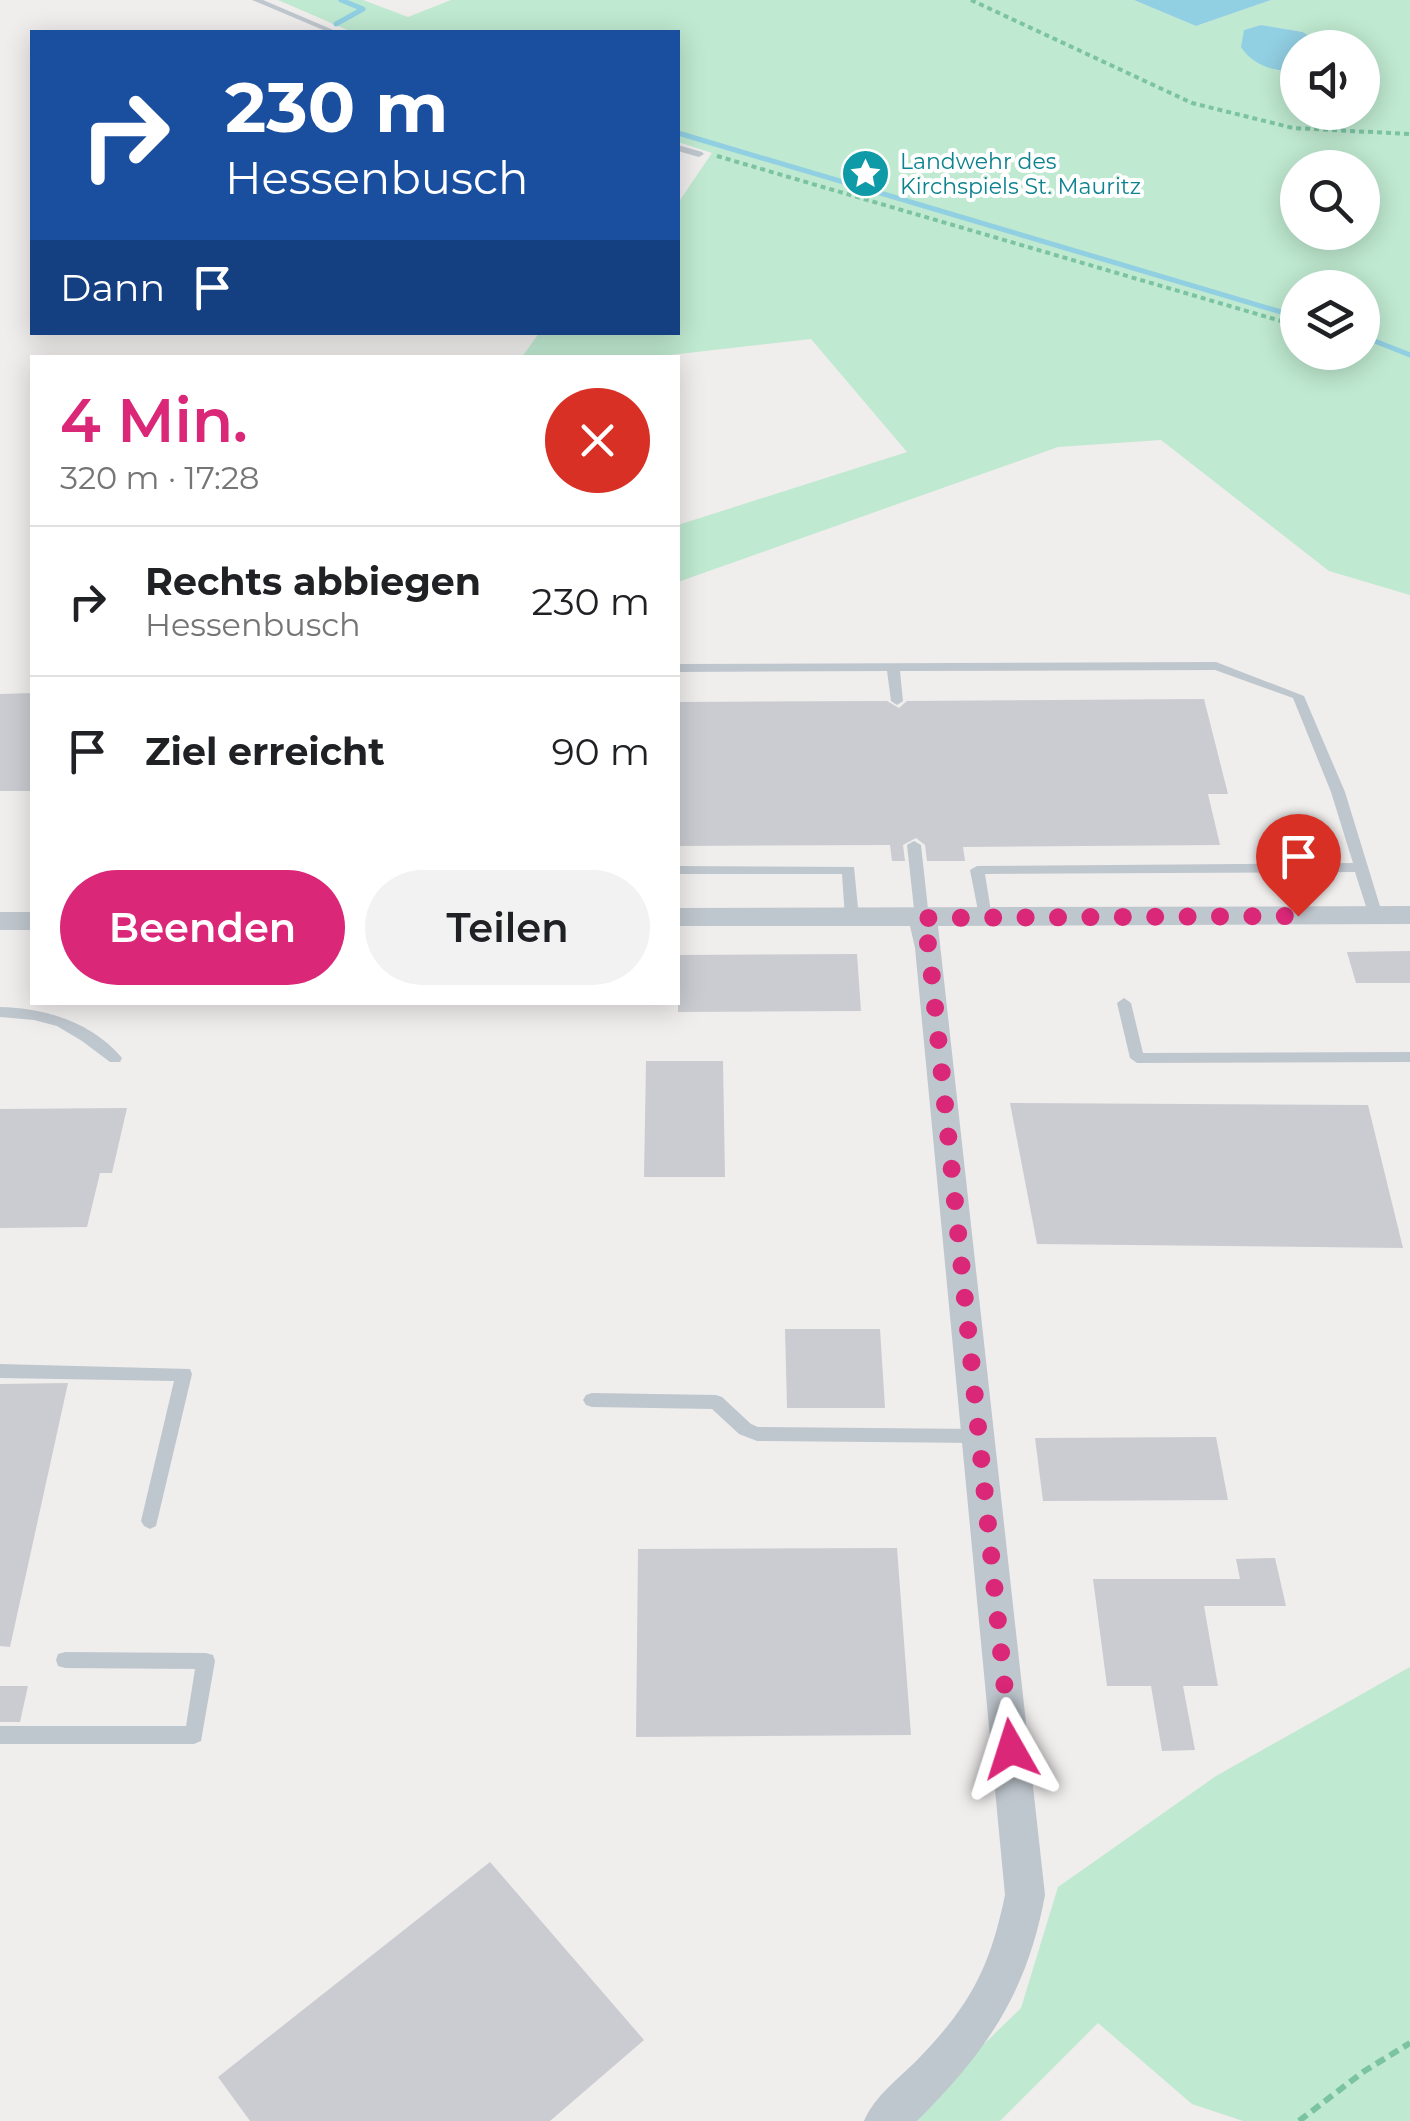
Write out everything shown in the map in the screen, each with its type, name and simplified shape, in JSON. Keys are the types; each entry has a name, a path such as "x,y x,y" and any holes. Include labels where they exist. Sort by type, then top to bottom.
{"street":[{"path":"680,918 1410,916"},
{"path":"886,2121 944,2066 984,2011 1012,1957 1026,1895 929,948 922,918"},
{"path":"0,921 30,921"}],"lane":[{"path":"256,0 329,30"},
{"path":"680,149 699,154"},
{"path":"680,668 1216,666 1298,696 1338,792 1376,916"},
{"path":"893,669 896,701"},
{"path":"914,844 922,918"},
{"path":"985,918 976,870 1360,868"},
{"path":"680,870 849,870 852,918"},
{"path":"1124,1003 1138,1058 1410,1057"},
{"path":"0,1012 38,1012 75,1029 115,1058"},
{"path":"0,1371 184,1374 150,1521"},
{"path":"592,1400 716,1402 744,1429 757,1434 979,1436"},
{"path":"0,1735 194,1735 206,1661 64,1660"}],"path":[{"path":"971,0 1192,103 1293,128 1410,134"},
{"path":"699,154 734,158 1280,321"},
{"path":"1299,2121 1363,2072 1410,2043"}],"green space":[{"path":"278,0 363,0 408,17 451,0 1134,0 1196,26 1271,0 1410,0 1410,595 1329,571 1161,440 1058,447 680,581 680,524 907,452 811,339 671,355 523,355 538,335 680,335 680,200 712,153 680,143 680,30 347,30"},
{"path":"1410,1667 1410,2121 1243,2121 1192,2104 1098,2023 1000,2121 905,2121 1021,2008 1058,1887 1216,1776"}],"water":[{"path":"1134,0 1271,0 1196,26"},
{"path":"1261,25 1291,30 1280,30 1280,71 1252,59 1241,47 1244,30"}],"building":[{"path":"30,693 30,791 0,791 0,694"},
{"path":"1204,699 1228,794 1208,794 1220,845 963,847 965,861 927,861 925,845 916,838 903,845 905,861 892,861 890,845 680,846 680,702 887,701 899,708 907,701"},
{"path":"1410,951 1410,983 1356,983 1347,952"},
{"path":"857,954 861,1011 678,1012 680,955"},
{"path":"646,1061 723,1061 725,1177 644,1177"},
{"path":"1010,1103 1368,1105 1403,1248 1037,1244"},
{"path":"127,1108 112,1173 100,1173 87,1227 0,1228 0,1109"},
{"path":"785,1329 880,1329 885,1408 787,1408"},
{"path":"68,1383 10,1647 0,1646 0,1384"},
{"path":"1216,1437 1228,1500 1043,1501 1035,1438"},
{"path":"897,1548 911,1735 636,1737 638,1549"},
{"path":"1275,1558 1286,1606 1204,1606 1218,1686 1183,1686 1195,1750 1162,1751 1151,1686 1107,1686 1093,1579 1240,1579 1236,1559"},
{"path":"0,1686 28,1686 20,1722 0,1722"},
{"path":"490,1862 644,2040 550,2121 250,2121 218,2077"}],"waterway":[{"path":"336,24 363,9 341,0"},
{"path":"680,134 1280,312"},
{"path":"1380,343 1410,355"}],"place":[{"name":"Landwehr des Kirchspiels St. Mauritz","path":"865,174"}],"route":[{"path":"1011,1749 929,948 922,918 1298,916"}]}
